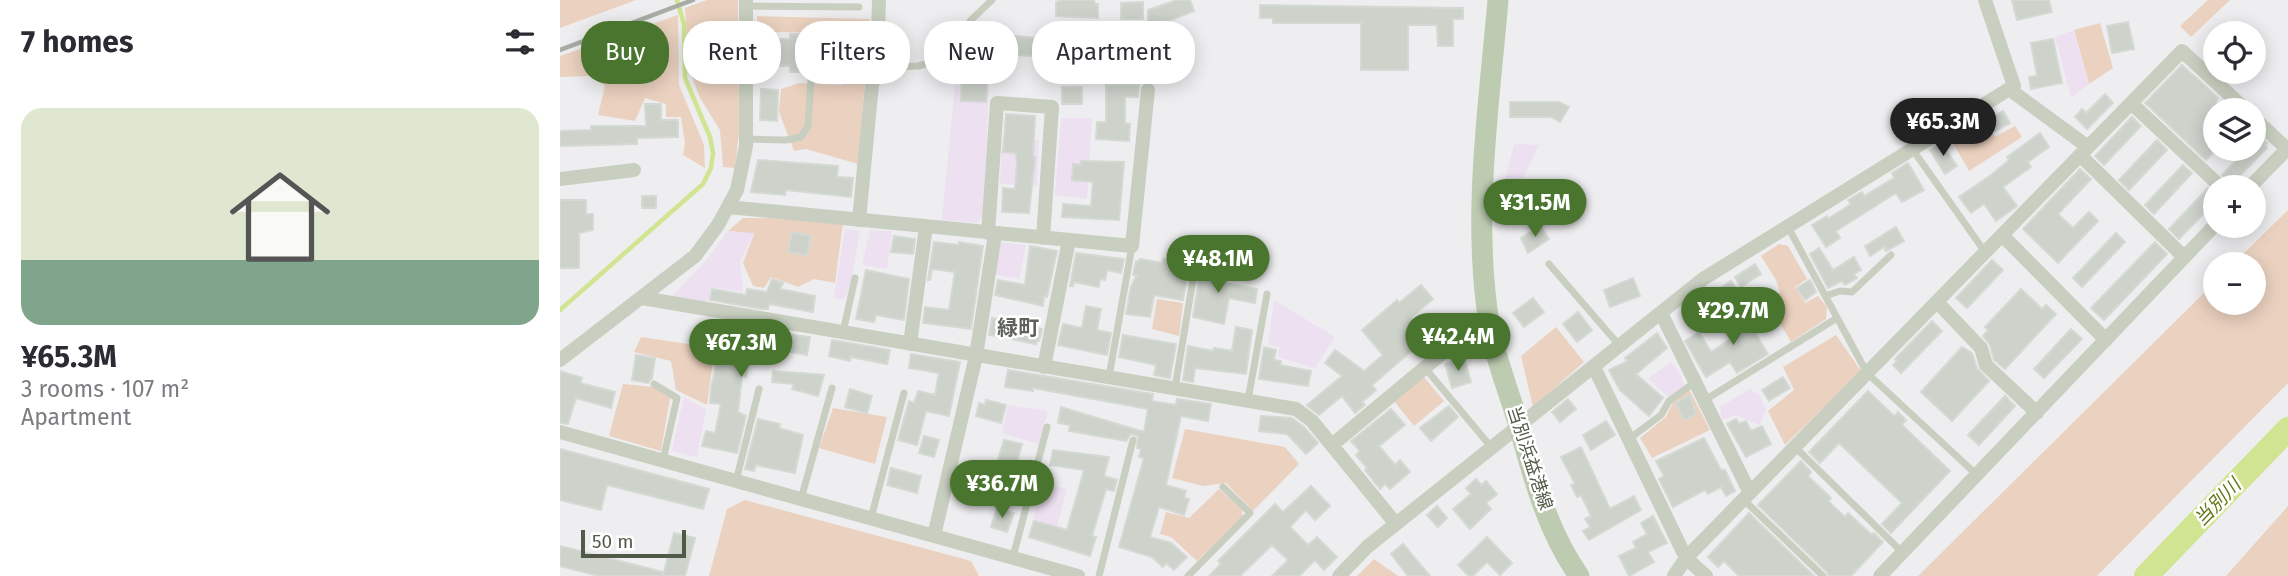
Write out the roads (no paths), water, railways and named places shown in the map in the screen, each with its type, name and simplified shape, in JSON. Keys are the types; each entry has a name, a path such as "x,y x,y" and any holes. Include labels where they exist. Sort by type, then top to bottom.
{"main road":[{"name":"当別浜益港線","path":"1498,0 1481,228 1489,323 1538,494 1569,562 1579,576"}],"street":[{"path":"878,0 878,21"},
{"path":"1339,576 1367,547 1703,279 2014,86 1985,0"},
{"path":"560,360 695,256 737,190 746,138 746,3"},
{"path":"1674,576 1686,558 2182,51 2233,98"},
{"path":"859,220 872,84"},
{"path":"2009,89 2084,151 2185,257"},
{"path":"728,207 1132,246 1148,90"},
{"path":"934,536 976,356 991,233 997,103 1052,107 1043,238"},
{"path":"2131,103 2208,175"},
{"path":"2262,175 2287,149 2266,129"},
{"path":"560,179 634,170"},
{"path":"910,344 926,227"},
{"path":"2002,235 2106,340"},
{"path":"1880,576 2203,238"},
{"path":"1045,367 1069,240"},
{"path":"642,298 1297,409 1312,421 1396,524"},
{"path":"1937,302 1981,348 1986,365 2037,413"},
{"path":"1661,313 1747,496"},
{"path":"1332,445 1476,325 1489,323"},
{"path":"1594,366 1686,558 1706,576"},
{"path":"560,432 1078,576"}],"lane":[{"path":"970,21 992,0"},
{"path":"746,3 859,7"},
{"path":"746,138 786,140 801,137 808,126 811,84"},
{"path":"1912,149 1985,252"},
{"path":"1788,226 1867,373 1978,476"},
{"path":"1109,378 1132,246"},
{"path":"1175,389 1196,255"},
{"path":"1825,296 1840,291 1852,292 1891,255"},
{"path":"1549,264 1620,346"},
{"path":"843,332 855,278"},
{"path":"1248,401 1267,294"},
{"path":"1704,401 1837,318"},
{"path":"1425,368 1493,449"},
{"path":"1629,439 1661,415 1669,401 1695,382"},
{"path":"654,384 677,398 663,461"},
{"path":"801,499 832,388"},
{"path":"736,481 759,389"},
{"path":"871,518 904,393"},
{"path":"1013,557 1047,427"},
{"path":"1099,576 1133,440"},
{"path":"1794,447 1903,553"},
{"path":"1188,576 1250,513 1223,487"},
{"path":"1747,496 1823,576"}],"waterway":[{"path":"560,310 703,184 711,168 713,153 710,137 685,78 684,24 677,0"},
{"name":"当別川","path":"2146,576 2288,429"}],"railway":[{"path":"560,50 693,0"}],"district":[{"name":"緑町","path":"1018,328"}]}
